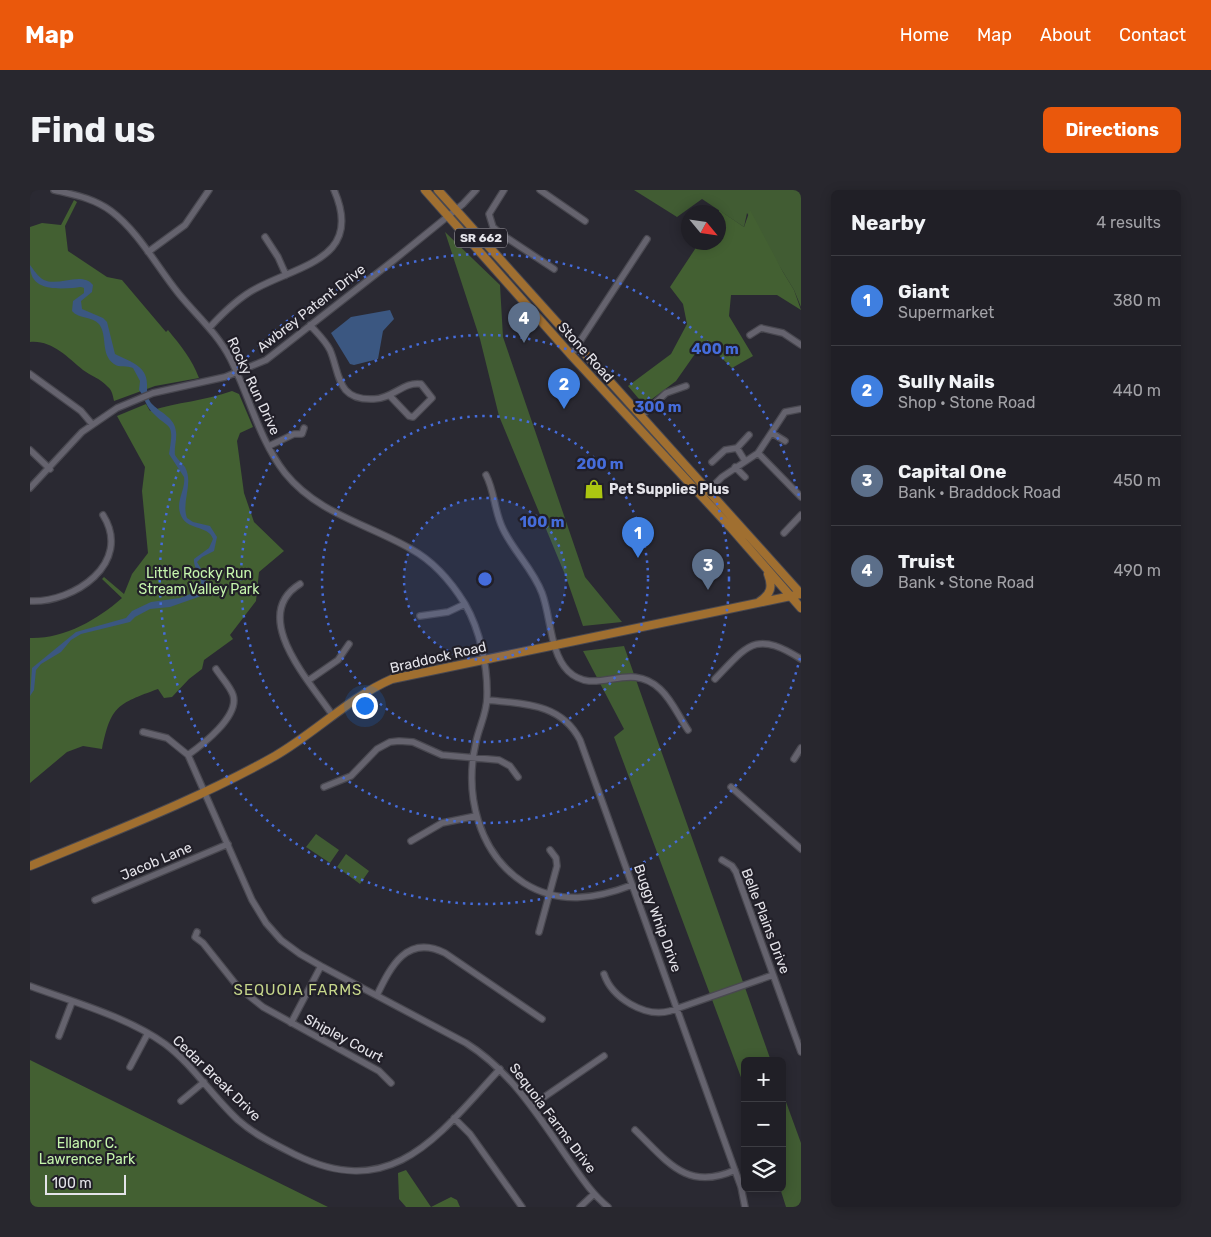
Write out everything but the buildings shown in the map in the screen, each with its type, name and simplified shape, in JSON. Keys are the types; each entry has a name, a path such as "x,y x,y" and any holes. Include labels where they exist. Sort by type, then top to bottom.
{"main road":[{"name":"Stone Road","path":"424,190 570,355 702,497 790,596"},
{"name":"Stone Road","path":"438,190 801,594"},
{"path":"753,606 770,591 771,585 766,568"},
{"name":"Braddock Road","path":"30,866 206,791 275,756 369,691 392,679 753,606 801,594"},
{"name":"SR 662","path":"790,596 801,608"}],"street":[{"name":"Rocky Run Drive","path":"54,190 87,198 110,210 122,220 180,296 210,326 223,344 268,446 285,473 309,497 328,510 393,540 425,558 448,582 465,604 476,629 483,660 487,700"},
{"path":"148,252 185,225 208,190"},
{"path":"210,326 246,294 320,260 335,242 342,217 334,190"},
{"name":"Awbrey Patent Drive","path":"30,488 92,424 136,399 153,393 205,383 237,373 266,360 457,209 476,190"},
{"path":"504,190 489,214 493,227 554,269"},
{"path":"540,190 585,221"},
{"path":"265,237 278,257 286,275"},
{"path":"570,355 647,239"},
{"path":"310,325 330,350 336,376 344,389 355,396 366,399 390,396 403,387 418,383 421,384 432,398 413,417 409,416 390,396"},
{"path":"750,335 761,328 783,334 801,345"},
{"path":"30,374 81,411 92,424"},
{"path":"641,416 666,393 686,386"},
{"path":"702,497 735,467 758,453 785,412 801,409"},
{"path":"268,446 294,434 302,434 304,428"},
{"path":"772,433 785,440"},
{"path":"712,462 724,450 737,448 749,435"},
{"path":"737,448 745,461"},
{"path":"30,450 50,469"},
{"path":"758,453 801,497"},
{"path":"735,467 745,477"},
{"path":"486,475 492,486 496,510 503,530 530,569 542,593 561,663 578,678 597,682 630,676 653,684 667,696 688,730"},
{"path":"784,533 801,514"},
{"path":"30,602 51,599 86,583 98,573 108,559 112,544 112,529 103,515"},
{"path":"300,584 290,590 284,598 280,623 287,648 333,716"},
{"path":"420,616 448,612 465,604"},
{"path":"309,680 338,660 349,644"},
{"path":"715,680 742,650 752,646 768,644 778,646 801,659"},
{"path":"143,732 167,738 188,755 216,733 232,705 233,694 216,669"},
{"path":"487,700 476,741 474,758 476,816 486,842 503,866 527,884 550,894 566,897 588,898 608,894 632,885"},
{"name":"Buggy Whip Drive","path":"487,700 541,707 558,714 572,728 582,745 735,1170 745,1207"},
{"path":"324,787 351,776 377,749 394,741 413,742 442,755 503,761 510,766 518,778"},
{"path":"794,759 801,748"},
{"name":"Sequoia Farms Drive","path":"188,755 206,791 252,900 266,922 290,947 321,966 466,1043 500,1069 531,1106 594,1194 608,1207"},
{"path":"731,787 801,849"},
{"path":"411,841 442,824 476,816"},
{"name":"Jacob Lane","path":"95,900 228,844"},
{"path":"539,932 557,866 556,858 550,850"},
{"name":"Belle Plains Drive","path":"722,860 732,866 736,872 801,1052"},
{"name":"Shipley Court","path":"196,935 225,973 250,998 290,1023 380,1071 392,1083"},
{"path":"378,995 394,964 401,956 412,950 432,948 445,953 542,1019"},
{"path":"290,1023 321,966"},
{"path":"604,974 612,989 642,1010 654,1014 677,1009 773,975"},
{"name":"Cedar Break Drive","path":"30,986 148,1033 175,1052 228,1110 253,1132 308,1161 336,1170 371,1170 395,1164 419,1151 454,1118 500,1069"},
{"path":"59,1036 72,1002"},
{"path":"130,1067 148,1033"},
{"path":"531,1106 604,1056"},
{"path":"181,1101 204,1082"},
{"path":"454,1118 470,1134 522,1207"},
{"path":"635,1130 672,1166 686,1174 710,1178 735,1170"},
{"path":"580,1207 594,1194"}],"green space":[{"path":"634,190 801,190 801,307 794,290 747,213 744,227 726,215 726,205 711,205 702,199 694,205 681,205 681,214 677,217"},
{"path":"74,200 77,202 65,226 68,251 107,277 122,280 166,332 168,330 190,359 199,378 155,386 114,401 111,391 105,384 83,370 59,350 38,342 30,342 30,227 42,223 61,225"},
{"path":"750,210 794,290 801,310 777,295 731,295 729,316 753,356 732,368 704,341 676,381 644,405 628,386 671,354 687,324 683,304 670,287 694,250 726,250 726,215 744,227"},
{"path":"445,232 500,285 503,337 585,577 622,622 583,626 566,577 499,416 480,339"},
{"name":"Little Rocky Run Stream Valley Park","path":"232,391 239,394 253,427 240,433 237,441 244,493 254,522 284,551 259,572 256,601 230,635 233,639 204,660 202,669 189,679 172,697 164,698 158,689 125,703 113,715 102,749 83,746 67,752 30,783 30,638 67,632 102,614 122,598 102,579 104,577 124,594 132,574 148,553 142,491 145,467 117,416 146,404 150,411"},
{"path":"624,646 770,1057 741,1057 741,1077 614,737 624,729 583,651"},
{"path":"316,834 339,850 330,863 306,847"},
{"path":"346,854 369,871 360,884 337,867"},
{"name":"Ellanor C. Lawrence Park","path":"30,1060 328,1207 30,1207"},
{"path":"786,1102 801,1143 801,1207 786,1207 781,1192 786,1192"},
{"path":"406,1170 431,1207 406,1207 399,1199 398,1173"},
{"path":"451,1197 457,1200 460,1207 431,1207"}],"water":[{"path":"30,265 38,275 50,282 83,279 93,285 92,292 81,301 82,309 103,318 107,322 115,354 136,364 144,372 147,394 151,403 170,419 175,427 175,455 185,467 188,480 185,505 187,518 193,522 210,526 217,537 214,551 197,562 206,577 204,595 170,607 150,609 130,622 81,634 71,640 61,652 41,664 36,670 34,690 30,696 32,668 76,632 126,618 132,611 151,602 180,598 195,592 201,586 201,582 194,559 209,548 213,539 207,531 187,523 180,513 179,504 184,486 184,477 169,454 171,430 147,406 139,390 140,381 133,368 114,364 105,350 102,329 99,324 72,311 73,301 84,293 84,288 51,288 38,284 31,273"},
{"path":"390,310 394,319 383,331 378,359 354,365 350,364 331,333 351,317"}],"place":[{"name":"Truist","path":"524,343"},
{"name":"Sully Nails","path":"564,409"},
{"name":"Pet Supplies Plus","path":"594,489"},
{"name":"Giant","path":"638,558"},
{"name":"Capital One","path":"708,590"}],"district":[{"name":"SEQUOIA FARMS","path":"298,990"}]}
